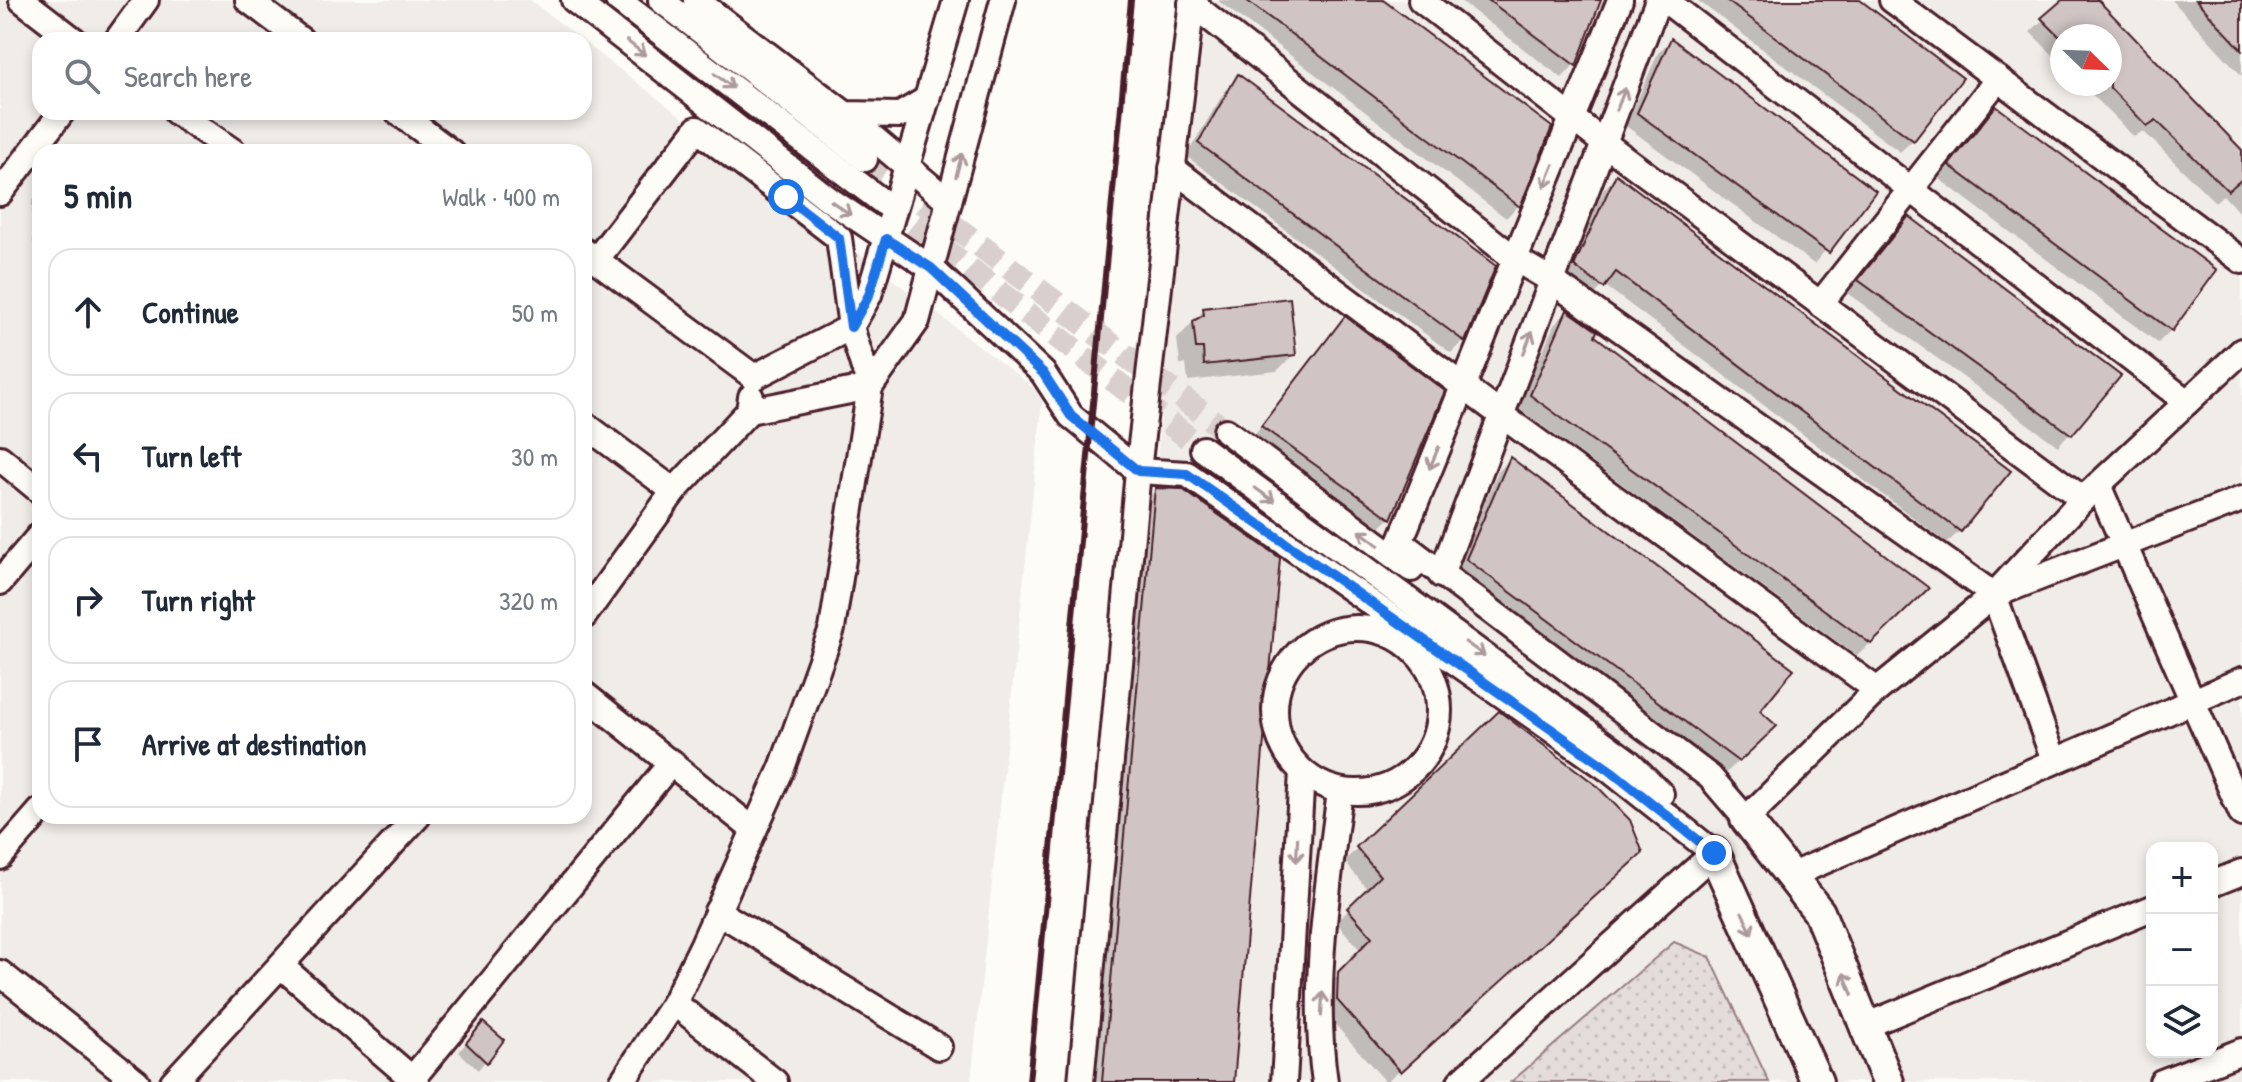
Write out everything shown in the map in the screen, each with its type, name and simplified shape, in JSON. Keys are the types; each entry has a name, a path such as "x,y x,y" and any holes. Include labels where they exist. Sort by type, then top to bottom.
{"main road":[{"path":"1746,819 1819,912 1888,1082"},
{"path":"1714,853 1817,1082"}],"street":[{"path":"22,0 64,32"},
{"path":"123,32 146,0"},
{"path":"248,0 290,32"},
{"path":"574,0 830,200 931,268 1043,373 1071,416 1138,471 1187,474 1611,771 1714,853"},
{"path":"618,0 884,203"},
{"path":"661,0 865,159"},
{"path":"696,0 845,114 949,202"},
{"path":"754,377 851,327 869,295 956,0"},
{"path":"749,411 870,387 917,321 1003,0"},
{"path":"1421,0 1604,143 1820,304 2090,492 2125,546 2242,814"},
{"path":"1620,0 1400,542 1710,777 1746,819"},
{"path":"1441,575 1658,0"},
{"path":"1665,0 2187,402"},
{"path":"1892,0 2242,261"},
{"path":"1081,1082 1138,471 1191,2"},
{"path":"1191,2 1515,259 1551,280 1994,595 2054,760"},
{"path":"1820,304 1998,79"},
{"path":"845,114 900,115 927,99"},
{"path":"38,144 56,120"},
{"path":"188,120 222,144"},
{"path":"409,120 440,144"},
{"path":"592,253 697,129 839,238 851,327 870,387 832,629 782,768 717,911 674,1003 622,1082"},
{"path":"0,193 32,151"},
{"path":"1172,168 1500,414 1877,690"},
{"path":"592,256 754,377"},
{"path":"1746,819 1877,690 1994,595 2090,492 2242,351"},
{"path":"592,605 674,491 749,411 754,377"},
{"path":"592,430 674,491"},
{"path":"1226,431 1746,819"},
{"path":"1203,449 1630,763 1714,853"},
{"path":"0,458 32,484"},
{"path":"1994,595 2242,499"},
{"path":"0,582 32,544"},
{"path":"1353,627 1381,630 1406,642 1426,663 1437,688 1440,716 1433,743 1417,767 1395,784 1368,792 1340,792 1302,772 1284,750 1275,724 1275,696 1284,669 1302,647 1326,633 1353,627"},
{"path":"1792,875 2242,680"},
{"path":"592,700 754,830"},
{"path":"281,966 414,1081 672,762"},
{"path":"1284,1082 1302,772"},
{"path":"1325,1082 1320,1047 1326,911 1340,792"},
{"path":"0,857 32,820"},
{"path":"173,1082 407,824"},
{"path":"1460,1082 1714,853"},
{"path":"2218,882 2242,872"},
{"path":"1865,1026 2146,910"},
{"path":"717,911 939,1047"},
{"path":"0,973 137,1082"},
{"path":"674,1003 775,1082"},
{"path":"2162,1082 2242,1051"}],"shaded area":[{"path":"0,0 530,0 572,32 32,32 32,120 592,120 592,48 1043,395 971,1082 0,1082"},
{"path":"1208,0 2242,0 2242,1082 1102,1082 1166,357"},
{"path":"1674,942 1710,957 1769,1082 1511,1082"}],"building":[{"path":"1246,0 1383,0 1552,127 1520,207"},
{"path":"1488,0 1601,0 1576,66"},
{"path":"1726,0 1860,0 1963,78 1914,141"},
{"path":"2062,0 2098,0 2121,24 2050,24 2050,27 2041,18"},
{"path":"2196,0 2242,0 2242,50"},
{"path":"2122,25 2242,150 2242,179 2228,191 2156,120 2147,126 2118,96 2122,96"},
{"path":"1671,38 1876,191 1829,253 1637,113"},
{"path":"1238,74 1496,266 1465,342 1198,143"},
{"path":"1996,106 2217,270 2172,331 1949,165"},
{"path":"1616,174 2011,471 1961,532 1616,272 1604,288 1574,266"},
{"path":"1909,216 2121,376 2072,435 1858,280"},
{"path":"1290,298 1296,355 1204,365 1203,348 1196,348 1193,321 1204,315 1203,308"},
{"path":"1567,310 1597,331 1595,336 1929,588 1871,644 1530,395"},
{"path":"1345,316 1445,391 1391,519 1261,426"},
{"path":"1510,457 1794,669 1760,711 1777,726 1739,762 1466,559"},
{"path":"1155,488 1182,489 1280,558 1234,1082 1102,1082"},
{"path":"1499,711 1596,785 1630,820 1643,853 1401,1072 1337,1000 1338,972 1372,937 1347,908 1380,876 1356,847"},
{"path":"483,1022 504,1040 487,1063 466,1043"}],"tunnel":[{"path":"865,159 1226,431"},
{"path":"884,203 1203,449"}],"railway":[{"path":"1029,1082 1131,0"}],"route":[{"path":"786,197 839,238 848,282 851,327 869,295 886,239 931,268 1043,373 1071,416 1138,471 1187,474 1611,771 1714,853"}]}
